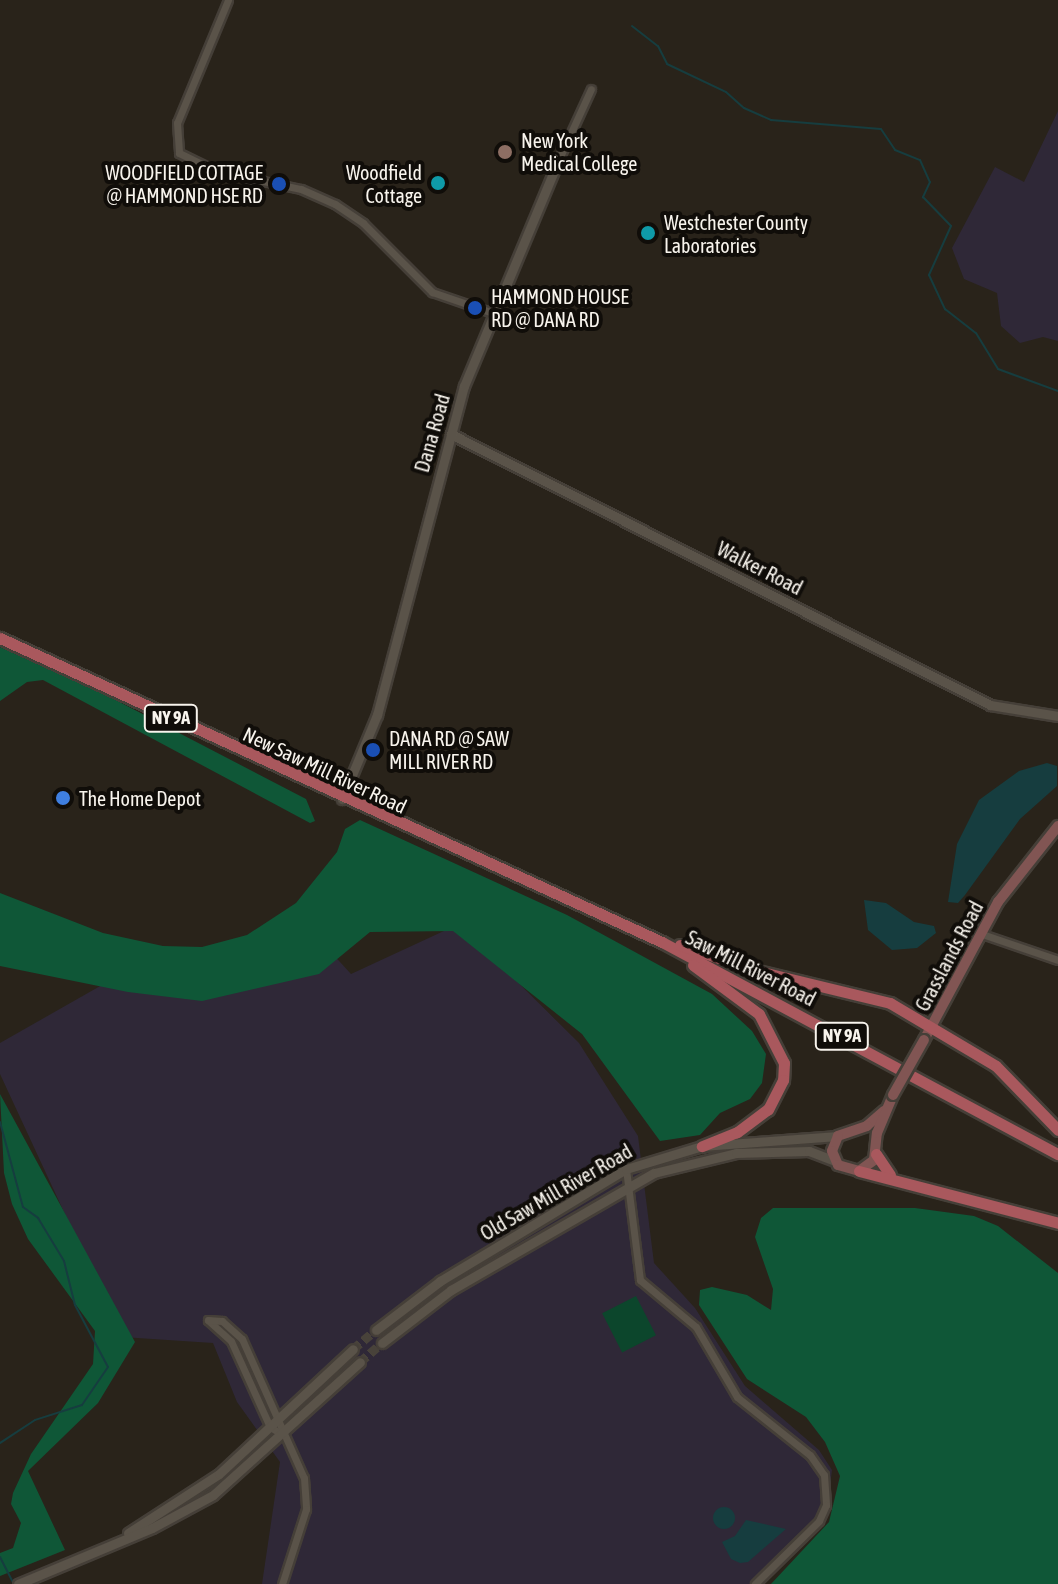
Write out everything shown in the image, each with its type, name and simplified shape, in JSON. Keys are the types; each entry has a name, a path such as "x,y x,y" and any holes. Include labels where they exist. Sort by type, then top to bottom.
{"main road":[{"name":"New Saw Mill River Road","path":"0,638 342,799 638,931"},
{"name":"Grasslands Road","path":"884,1111 982,934 1029,857 1058,826"},
{"path":"638,931 758,971 872,995 996,1066 1058,1130"},
{"path":"638,931 746,1000 779,1047 783,1080 768,1109 737,1132 702,1146"},
{"name":"Saw Mill River Road","path":"638,931 1058,1154"},
{"path":"884,1111 876,1148 859,1171 890,1175 954,1199 1058,1223"},
{"name":"Old Saw Mill River Road","path":"838,1136 857,1129 884,1111"},
{"path":"857,1129 876,1148 890,1175"},
{"path":"835,1161 838,1136"},
{"name":"Old Saw Mill River Road","path":"835,1161 848,1171 859,1171"}],"street":[{"path":"228,0 177,123 179,153 216,171 328,200 363,223 432,292 493,313"},
{"name":"Dana Road","path":"342,799 377,715 451,434 493,313 591,89"},
{"name":"Walker Road","path":"451,434 990,705 1058,716"},
{"path":"982,934 1058,960"},
{"name":"Old Saw Mill River Road","path":"376,1330 440,1281 626,1169 702,1146 838,1136"},
{"name":"Old Saw Mill River Road","path":"382,1343 451,1290 631,1183 684,1163 736,1153 809,1151 835,1161"},
{"path":"626,1169 631,1183 640,1280 696,1327 737,1397 810,1455 824,1475 826,1505 819,1521 755,1584"},
{"path":"282,1434 270,1427 231,1341 208,1320 222,1321 242,1339 280,1418 282,1434 304,1478 306,1509 282,1584"},
{"path":"18,1584 125,1535 200,1488 353,1349"},
{"path":"125,1535 152,1528 213,1495 360,1362"}],"shaded area":[{"path":"1058,111 1058,341 1043,337 1020,343 1001,326 997,293 964,279 952,248 995,167 1024,182"},
{"path":"459,924 579,1043 638,1136 654,1263 695,1308 745,1386 819,1450 832,1470 826,1518 764,1584 262,1584 280,1462 237,1402 213,1343 122,1337 0,1074 0,1043 109,981 330,951 351,974"}],"green space":[{"path":"0,647 106,695 306,799 315,821 310,823 43,680 27,682 0,701"},
{"path":"360,820 567,915 712,994 752,1031 766,1054 762,1083 750,1099 720,1113 700,1135 660,1141 582,1034 453,931 370,932 319,974 202,1001 128,992 0,966 0,893 103,933 163,946 202,947 247,935 296,903 337,852 345,829"},
{"path":"0,1094 135,1342 98,1403 28,1471 65,1550 0,1576 0,1553 13,1548 21,1523 11,1504 13,1493 31,1454 93,1364 95,1331 28,1239 12,1204 4,1173"},
{"path":"773,1208 915,1208 974,1216 998,1226 1058,1273 1058,1584 771,1584 829,1522 840,1476 825,1442 806,1417 747,1379 699,1305 700,1290 712,1287 747,1295 771,1310 773,1289 755,1237 761,1218"},
{"path":"636,1296 656,1335 622,1352 602,1313"}],"water":[{"path":"1047,763 1057,766 1057,786 1020,819 958,903 948,902 957,844 979,800 1019,771"},
{"path":"864,900 886,903 914,922 934,926 936,933 917,948 892,950 868,930"},
{"path":"720,1507 728,1507 735,1518 728,1529 720,1529 713,1522 713,1514"},
{"path":"746,1520 786,1529 748,1562 740,1563 731,1559 722,1542 735,1536"}],"waterway":[{"path":"632,26 658,46 667,64 726,92 744,108 771,120 881,129 895,150 920,160 930,182 923,197 951,226 929,275 945,309 976,333 998,369 1058,391"},
{"path":"0,1122 23,1207 38,1218 64,1261 75,1305 108,1367 82,1405 35,1420 0,1443"},
{"path":"0,1557 14,1584"}],"tunnel":[{"path":"353,1349 376,1330"},
{"path":"360,1362 382,1343"}],"place":[{"name":"New York Medical College","path":"505,152"},
{"name":"Woodfield Cottage","path":"438,183"},
{"name":"WOODFIELD COTTAGE @ HAMMOND HSE RD","path":"279,184"},
{"name":"Westchester County Laboratories","path":"648,233"},
{"name":"HAMMOND HOUSE RD @ DANA RD","path":"475,308"},
{"name":"DANA RD @ SAW MILL RIVER RD","path":"373,750"},
{"name":"The Home Depot","path":"63,798"}]}
